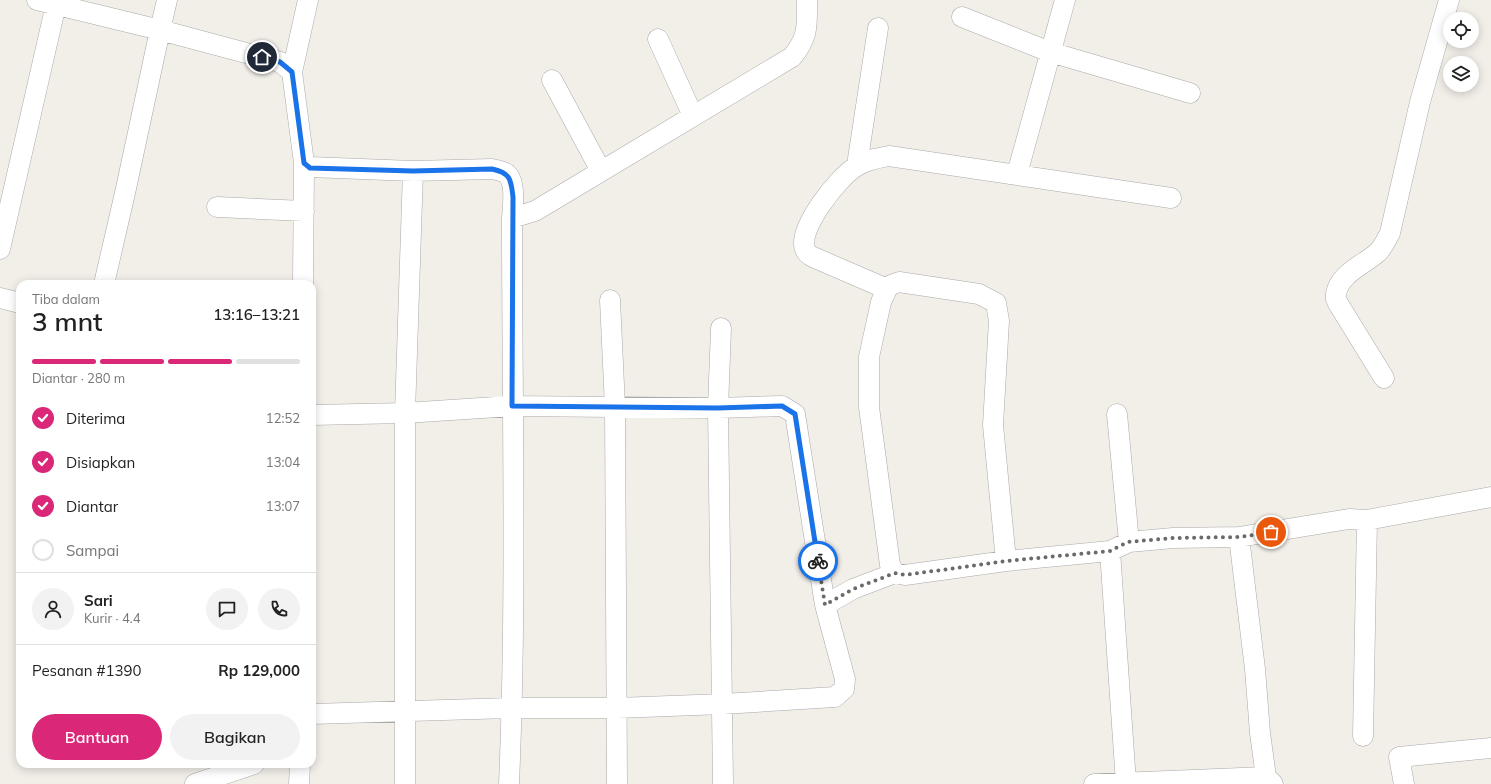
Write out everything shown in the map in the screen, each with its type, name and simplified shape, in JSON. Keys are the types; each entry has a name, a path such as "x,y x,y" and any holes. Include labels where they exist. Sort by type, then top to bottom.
{"street":[{"path":"105,280 167,0"},
{"path":"303,280 304,163 292,72 308,0"},
{"path":"512,218 535,211 792,56 800,47 806,36 807,0"},
{"path":"1017,174 1065,0"},
{"path":"1384,378 1339,305 1335,295 1338,286 1344,277 1377,253 1385,243 1390,232 1420,102 1449,0"},
{"path":"0,249 50,2 280,62 292,72"},
{"path":"962,17 1050,52 1190,93"},
{"path":"857,166 878,28"},
{"path":"658,39 694,116"},
{"path":"552,80 601,171"},
{"path":"887,289 813,257 806,252 804,243 809,226 826,195 842,177 857,166 869,161 889,156 1171,198"},
{"path":"304,163 310,168 413,171 492,169 501,171 508,175 512,182 513,560 512,708 509,784"},
{"path":"405,784 405,413 413,171"},
{"path":"217,207 304,211"},
{"path":"895,573 890,565 869,407 869,357 880,308 887,289 891,285 899,282 979,294 996,303 999,321 992,425 1006,561"},
{"path":"0,298 16,302"},
{"path":"610,300 615,407 617,784"},
{"path":"721,328 718,408 723,784"},
{"path":"316,415 405,413 512,406 718,408 782,406 795,414 825,605 845,679 844,689 835,698 617,708 512,708 316,714"},
{"path":"1117,414 1128,542"},
{"path":"825,605 853,589 895,573 905,575 1006,561 1110,551 1128,542 1173,538 1240,537 1349,519 1367,520 1491,497"},
{"path":"1363,736 1367,520"},
{"path":"1094,784 1269,780 1260,733 1240,537"},
{"path":"1110,551 1126,783"},
{"path":"1404,784 1399,757 1491,748"},
{"path":"195,784 242,768"},
{"path":"299,784 300,768"}],"way so far":[{"path":"818,561 825,605 853,589 895,573 905,575 1006,561 1110,551 1128,542 1173,538 1240,537 1271,532"}],"route":[{"path":"262,57 280,62 292,72 304,163 310,168 413,171 492,169 501,171 508,175 512,182 513,197 512,406 718,408 782,406 795,414 818,561"}]}
